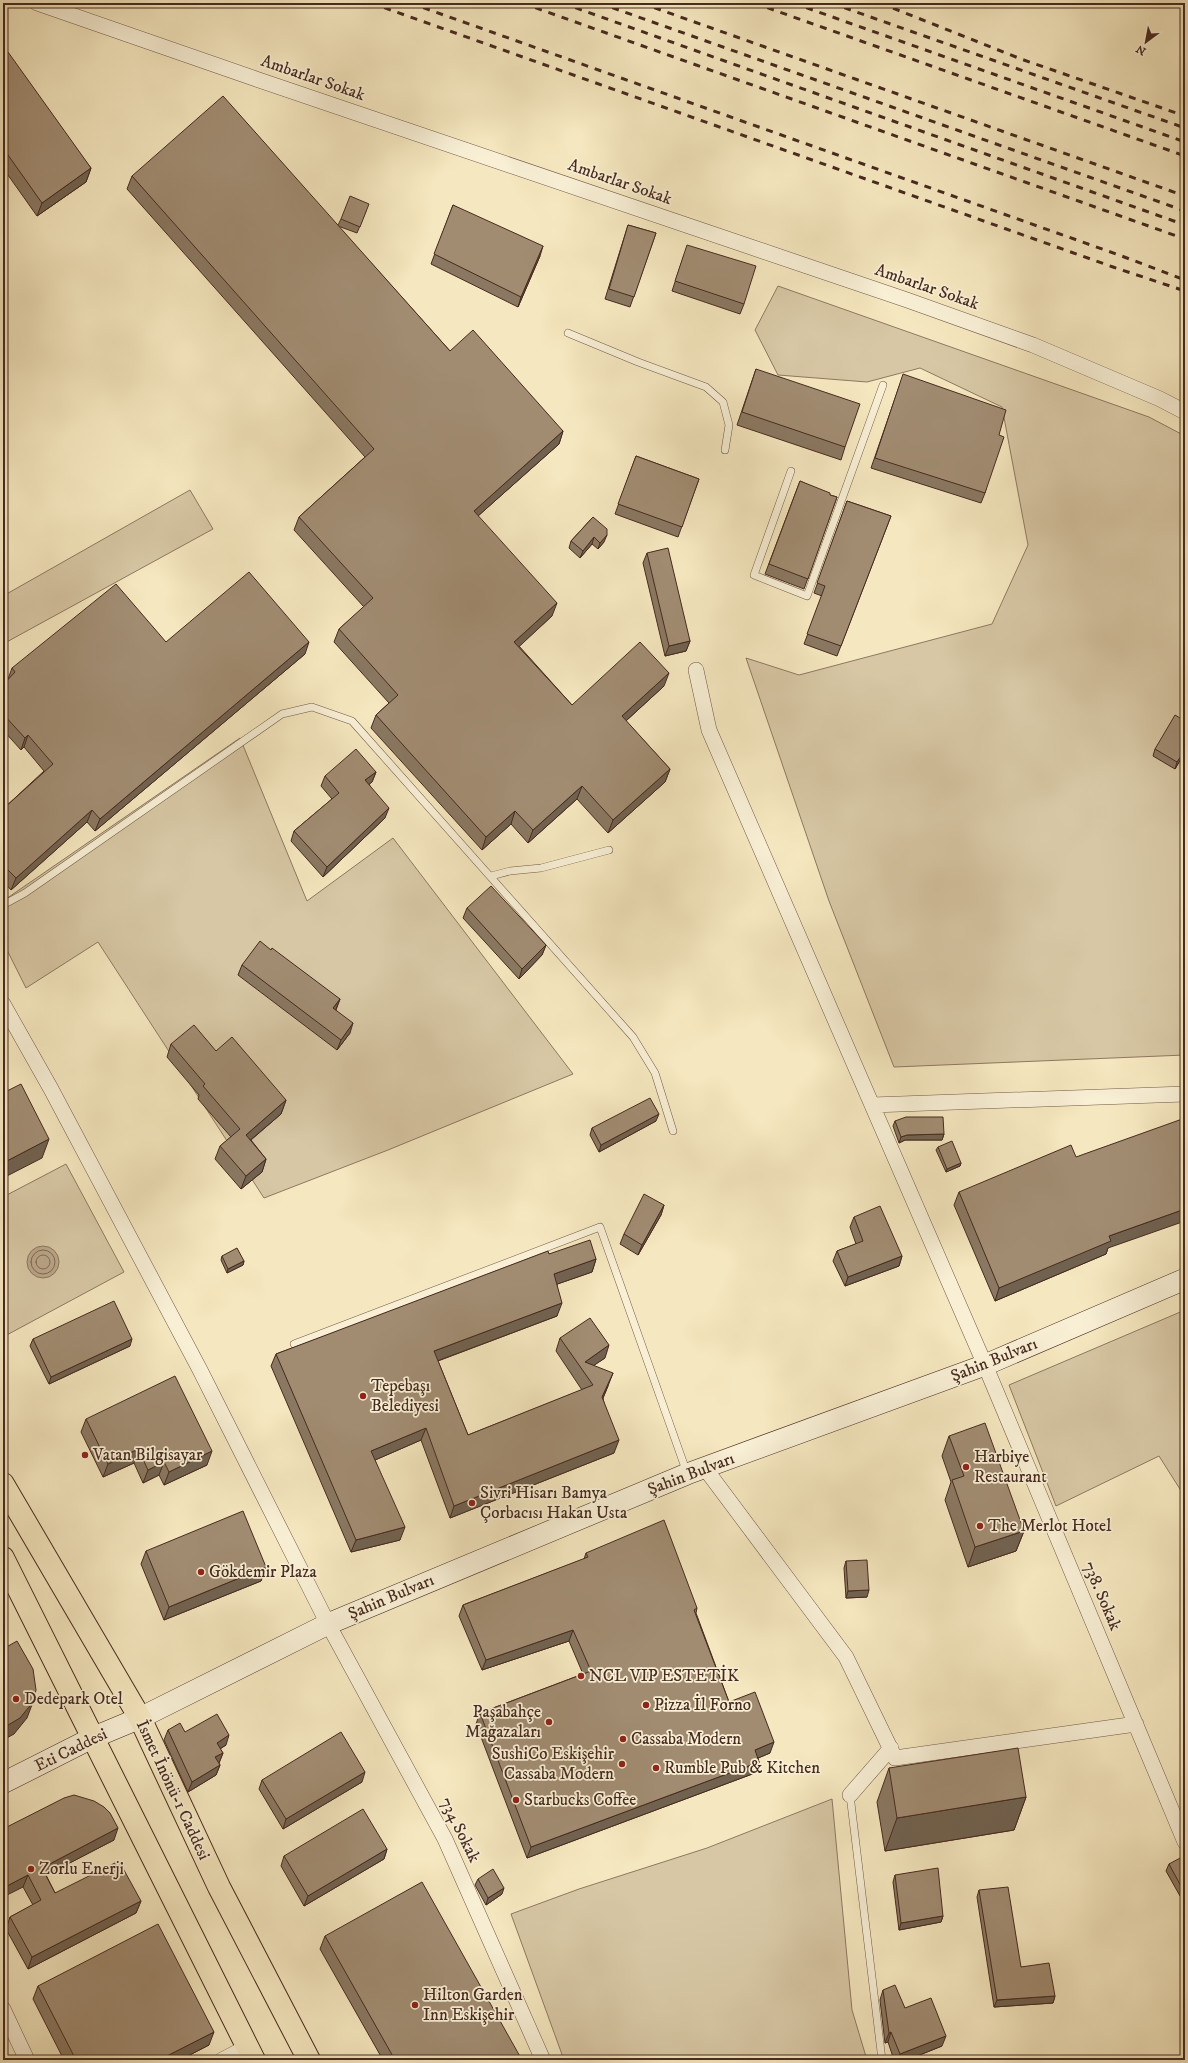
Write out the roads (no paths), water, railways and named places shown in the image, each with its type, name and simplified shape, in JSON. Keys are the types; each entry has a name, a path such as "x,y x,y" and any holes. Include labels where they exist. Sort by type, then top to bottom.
{"main road":[{"name":"İsmet İnönü-1 Caddesi","path":"3,1484 140,1718 219,1887 309,2060"},
{"path":"3,1558 250,2053"}],"street":[{"name":"Ambarlar Sokak","path":"37,3 256,80 907,300 1033,345 1160,399 1185,412"},
{"name":"738. Sokak","path":"696,670 710,730 985,1366 1185,1842"},
{"name":"734 Sokak","path":"3,1004 51,1089 200,1370 328,1624 444,1839 543,2060"},
{"path":"872,1104 1185,1094"},
{"name":"Şahin Bulvarı","path":"140,1718 328,1624 696,1471 985,1366 1185,1279"},
{"path":"696,1471 846,1657 896,1758 1136,1724"},
{"name":"Eti Caddesi","path":"3,1783 92,1738 140,1718"},
{"path":"850,1795 891,1748"},
{"path":"3,2009 27,2060"},
{"path":"222,2060 250,2053"}],"lane":[{"path":"568,333 638,362 706,387 723,402 729,425 725,450"},
{"path":"790,471 754,575 807,596 883,385"},
{"path":"3,905 31,889 282,714 312,708 352,721 632,1037 655,1073 673,1131"},
{"path":"490,876 510,871 541,868 609,850"},
{"path":"294,1344 600,1227 696,1471"},
{"path":"850,1795 882,2060"}],"water":[{"path":"40,1246 46,1246 56,1253 59,1262 58,1268 52,1275 46,1278 40,1278 30,1271 27,1265 27,1259 34,1249"}],"railway":[{"path":"371,3 1113,267 1185,291"},
{"path":"410,3 1119,255 1185,280"},
{"path":"522,3 1185,239"},
{"path":"562,3 1185,225"},
{"path":"599,3 1185,211"},
{"path":"641,3 1185,196"},
{"path":"754,3 1185,156"},
{"path":"793,3 1185,142"},
{"path":"831,3 1185,128"},
{"path":"880,3 1021,59 1185,116"}],"place":[{"name":"Tepebaşı Belediyesi","path":"363,1396"},
{"name":"Vatan Bilgisayar","path":"85,1455"},
{"name":"Harbiye Restaurant","path":"966,1467"},
{"name":"Sivri Hisarı Bamya Çorbacısı Hakan Usta","path":"472,1503"},
{"name":"The Merlot Hotel","path":"980,1526"},
{"name":"Gökdemir Plaza","path":"201,1572"},
{"name":"NCL VIP ESTETİK","path":"581,1676"},
{"name":"Dedepark Otel","path":"16,1699"},
{"name":"Pizza İl Forno","path":"646,1705"},
{"name":"Paşabahçe Mağazaları","path":"549,1722"},
{"name":"Cassaba Modern","path":"623,1739"},
{"name":"SushiCo Eskişehir Cassaba Modern","path":"622,1764"},
{"name":"Rumble Pub & Kitchen","path":"656,1768"},
{"name":"Starbucks Coffee","path":"516,1800"},
{"name":"Zorlu Enerji","path":"31,1869"},
{"name":"Hilton Garden Inn Eskişehir","path":"415,2005"}]}
